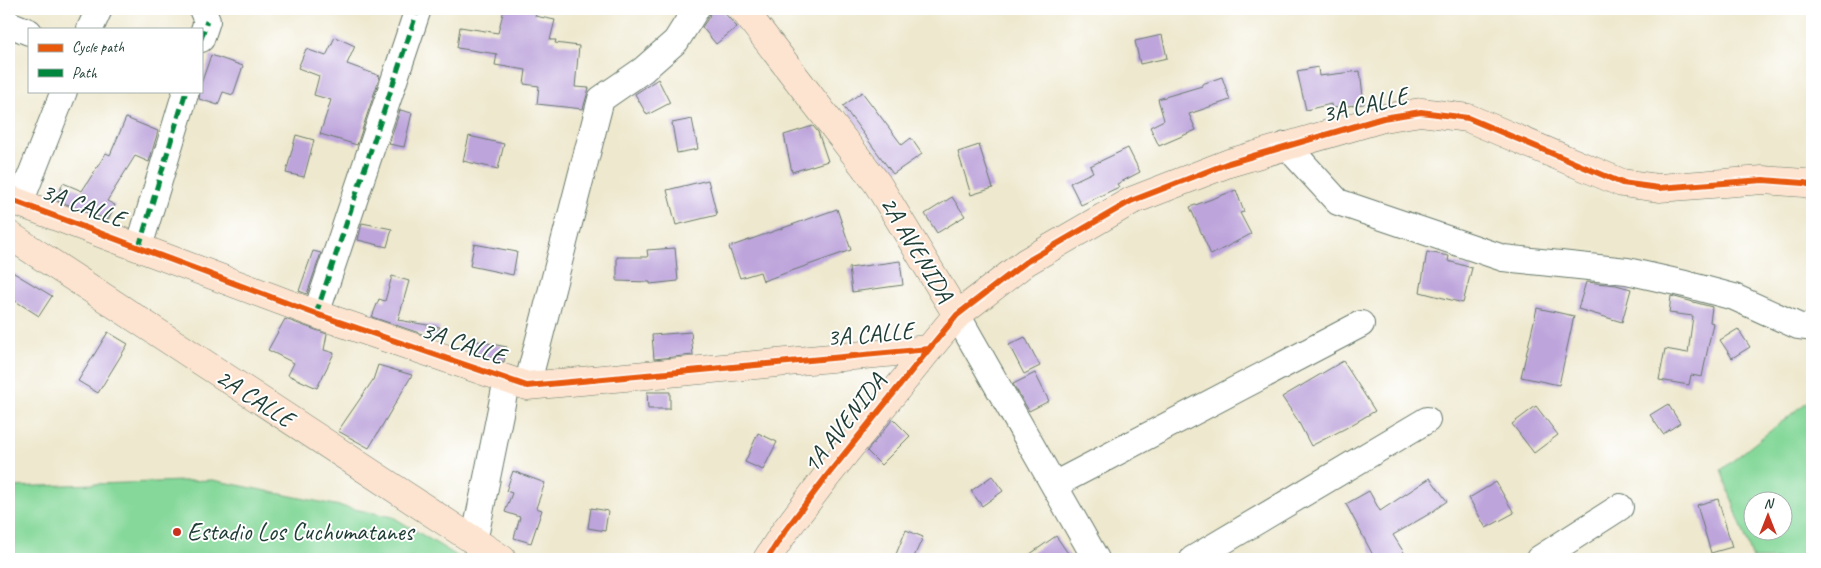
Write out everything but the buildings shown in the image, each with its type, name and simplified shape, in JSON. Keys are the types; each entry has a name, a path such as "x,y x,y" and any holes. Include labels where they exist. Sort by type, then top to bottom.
{"street":[{"path":"90,28 99,9"},
{"path":"202,9 207,21 202,36"},
{"path":"316,314 418,9"},
{"path":"474,542 517,382 601,99 643,70 676,41 696,9"},
{"name":"2A AVENIDA","path":"743,9 877,183 957,315 1096,559"},
{"path":"9,24 28,32"},
{"path":"14,201 64,92"},
{"path":"139,247 186,92"},
{"name":"3A CALLE","path":"957,315 1026,262 1131,201 1229,162 1383,118 1421,112 1468,118 1622,183 1659,188 1762,180 1812,185"},
{"path":"1286,145 1338,202 1503,258 1627,272 1676,282 1734,297 1798,326 1812,328"},
{"name":"3A CALLE","path":"14,201 316,314 517,382 929,349"},
{"name":"2A CALLE","path":"9,235 502,559"},
{"name":"1A AVENIDA","path":"768,559 785,531 957,315"},
{"path":"1054,485 1361,324"},
{"path":"1193,559 1427,420"},
{"path":"1539,559 1620,507"}],"green space":[{"path":"1812,398 1812,559 1753,559 1746,540 1794,540 1794,490 1744,490 1744,534 1721,470"},
{"path":"213,480 393,517 462,559 9,559 9,487"}],"marked path":[{"path":"316,314 418,9"},
{"path":"202,36 207,21"},
{"path":"139,247 186,92"}],"cycle path":[{"path":"767,559 785,531 826,477 957,315 1026,262 1131,201 1229,163 1383,118 1421,112 1468,118 1622,183 1659,188 1763,180 1812,185"},
{"path":"9,199 316,314 527,386 929,349"}],"place":[{"name":"Estadio Los Cuchumatanes","path":"177,532"}]}
